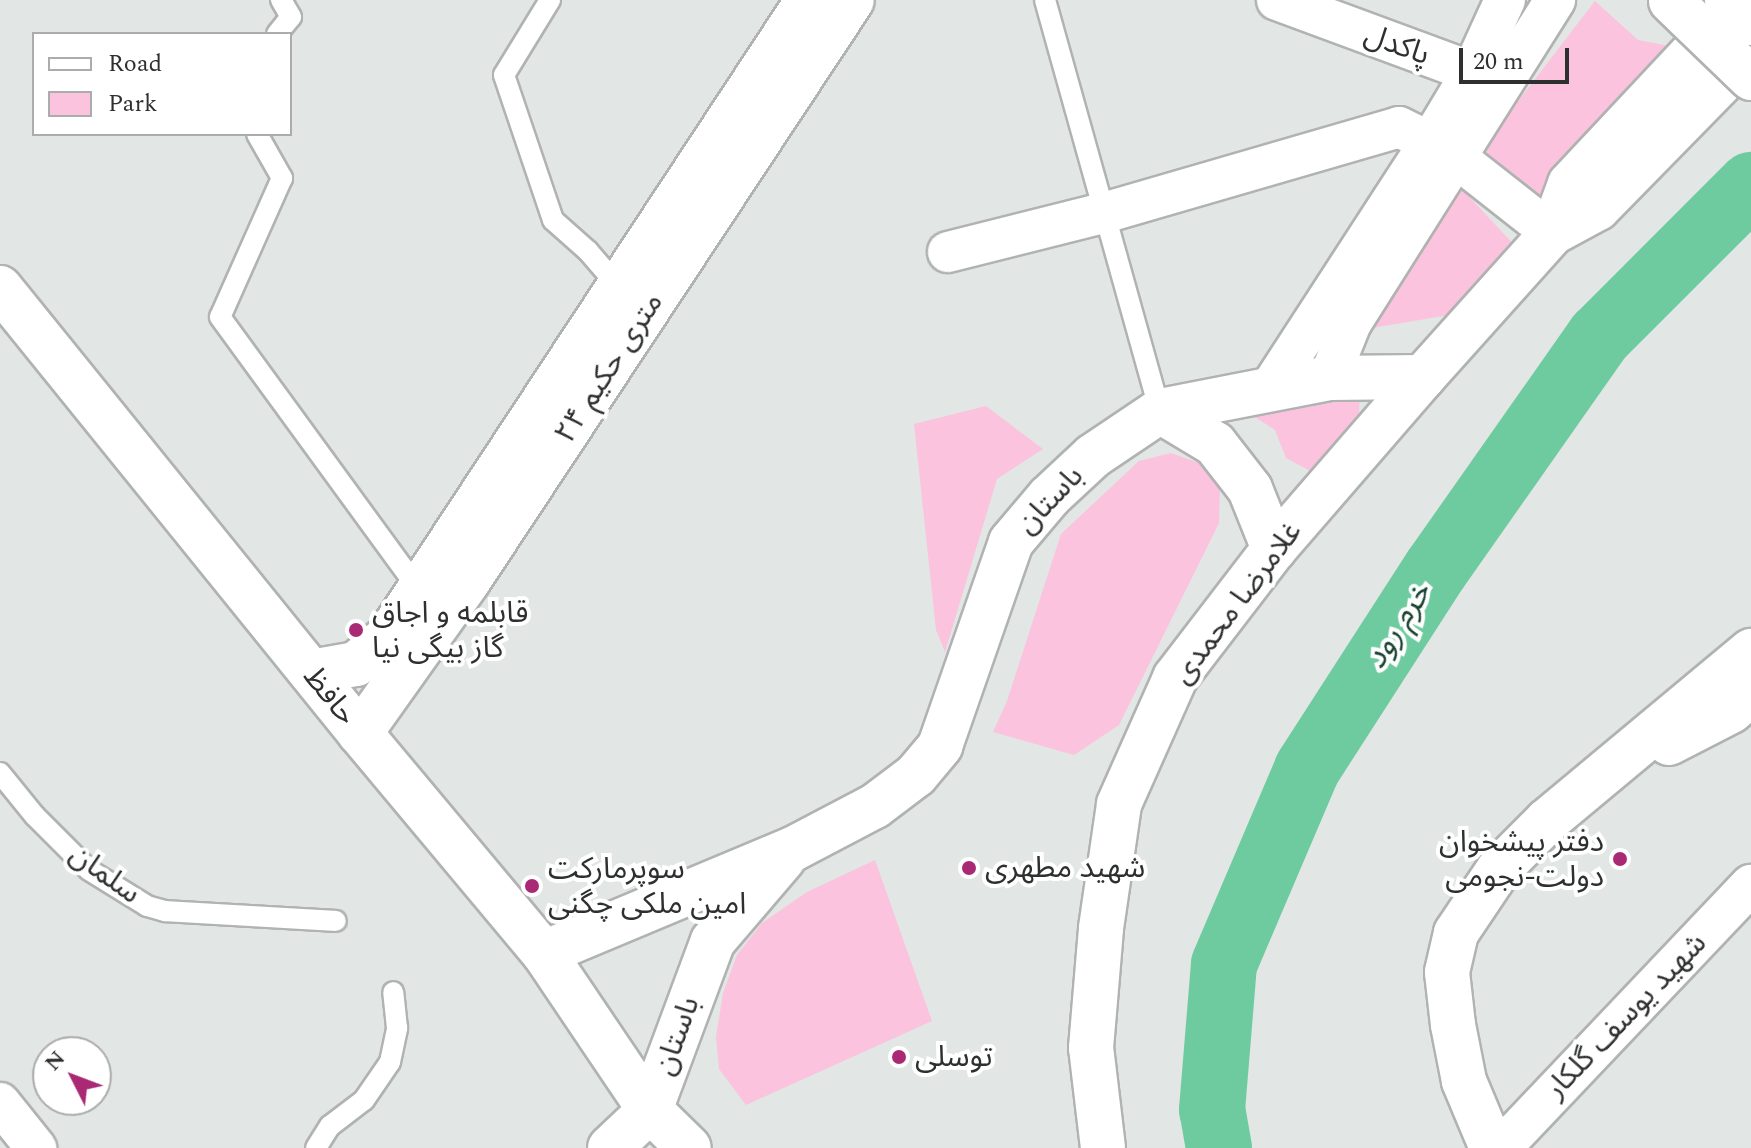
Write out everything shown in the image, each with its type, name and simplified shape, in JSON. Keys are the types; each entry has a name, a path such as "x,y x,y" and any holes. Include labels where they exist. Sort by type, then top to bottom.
{"main road":[{"name":"۲۴ متری حکیم","path":"311,672 356,664 388,637 808,0"},
{"name":"۲۴ متری حکیم","path":"360,733 468,581 852,0"},
{"path":"1671,0 1751,78"},
{"path":"1727,0 1751,23"},
{"name":"غلامرضا محمدی","path":"1552,233 1570,184 1742,0"},
{"name":"غلامرضا محمدی","path":"1103,1148 1091,1048 1101,928 1119,804 1175,678 1274,549 1552,233 1598,208 1751,52"},
{"name":"حافظ","path":"0,288 360,733 544,953 657,1129 689,1148"},
{"name":"باستان","path":"544,953 793,849 875,806 916,775 940,746 1011,542 1049,497 1093,456 1160,411 1329,378 1423,377"},
{"path":"1160,411 1215,444 1250,489 1274,549"},
{"path":"1492,1148 1464,1081 1453,1025 1447,972 1456,933 1499,869 1589,785 1751,651"},
{"path":"1589,785 1731,711 1751,694"},
{"name":"باستان","path":"657,1129 713,941 745,900 793,849"},
{"path":"610,1148 657,1129"}],"street":[{"name":"پاکدل","path":"1277,0 1472,72"},
{"path":"1329,378 1351,323 1444,150 1472,72 1505,0"},
{"path":"1269,390 1555,0"},
{"path":"948,252 1107,212 1399,127 1444,150 1552,233"},
{"name":"شهید یوسف گلکار","path":"1501,1148 1751,885"},
{"path":"0,1103 36,1148"}],"lane":[{"path":"279,32 291,17 281,0"},
{"path":"550,0 504,75 553,220 588,251 619,287"},
{"path":"1045,0 1107,212 1160,411"},
{"path":"258,136 282,178 220,317 419,590"},
{"name":"سلمان","path":"0,773 35,816 89,870 147,906 165,911 336,921"},
{"path":"316,1148 330,1126 364,1100 390,1062 397,1028 393,992"}],"green space":[{"path":"1595,1 1638,40 1680,48 1537,200 1479,152"},
{"path":"1462,189 1518,249 1455,314 1366,329"},
{"path":"1360,391 1359,416 1353,432 1316,474 1286,458 1275,430 1242,409"},
{"path":"986,406 1043,449 997,479 945,652 936,630 914,424"},
{"path":"1171,453 1202,464 1220,486 1219,523 1119,725 1074,755 993,732 1007,701 1061,534 1139,461"},
{"path":"875,860 932,1021 746,1105 719,1069 716,1037 723,993 737,955 762,923 807,892"}],"waterway":[{"name":"خرم رود","path":"1219,1148 1212,1110 1224,964 1307,769 1436,569 1600,336 1751,185"}],"place":[{"name":"قابلمه و اجاق گاز بیگی نیا","path":"356,630"},
{"name":"دفتر پیشخوان دولت-نجومی","path":"1620,859"},
{"name":"شهید مطهری","path":"969,868"},
{"name":"سوپرمارکت امین ملکی چگنی","path":"532,886"},
{"name":"توسلی","path":"899,1057"}]}
